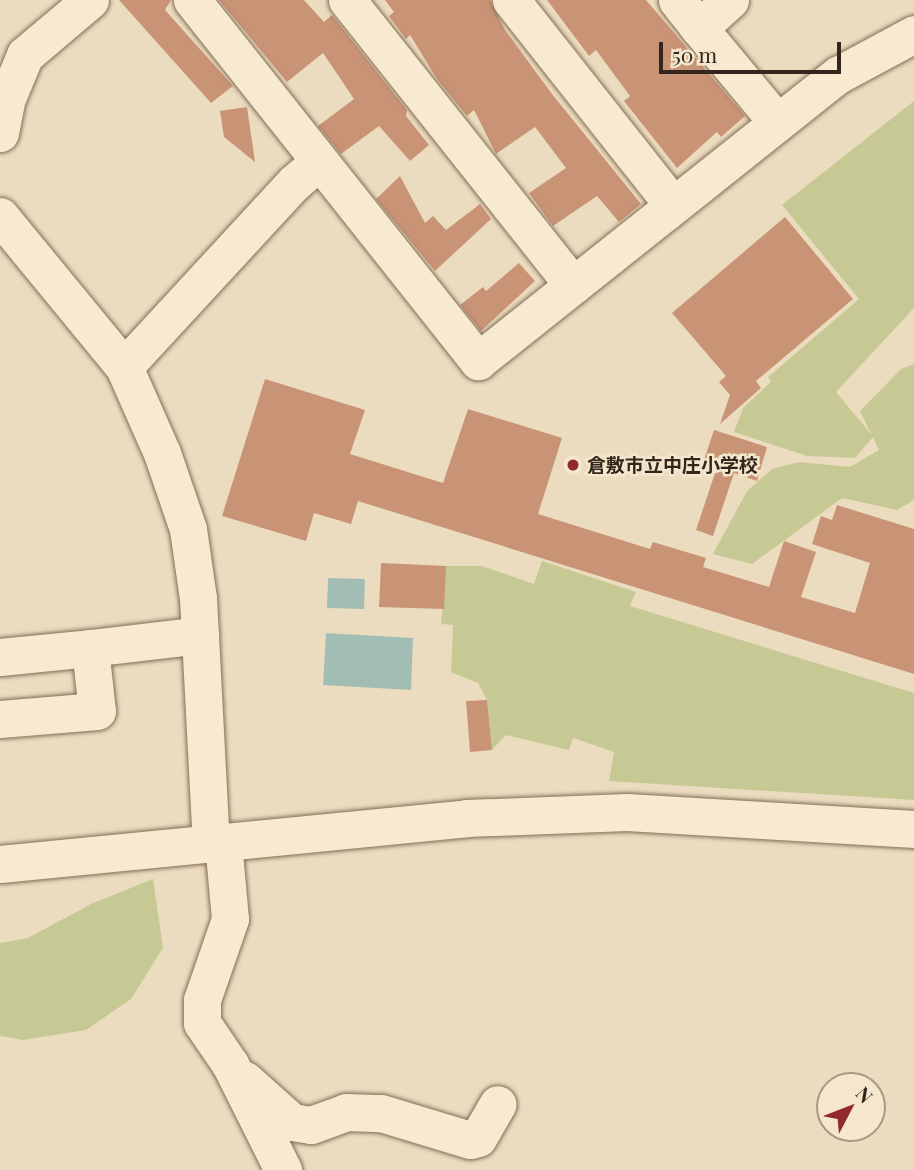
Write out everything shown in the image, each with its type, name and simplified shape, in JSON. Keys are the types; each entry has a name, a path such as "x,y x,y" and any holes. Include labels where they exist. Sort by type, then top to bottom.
{"street":[{"path":"0,133 12,47 90,0"},
{"path":"192,0 318,162 478,360 838,75 914,34"},
{"path":"347,0 573,285"},
{"path":"511,0 673,205"},
{"path":"730,0 688,14 777,122"},
{"path":"124,367 294,183 318,162"},
{"path":"0,216 124,367 162,453 188,530 200,635 217,844 230,919 202,1000 202,1023 230,1064 283,1170"},
{"path":"0,657 200,635"},
{"path":"0,719 97,711 90,648"},
{"path":"0,864 466,818 627,812 914,829"},
{"path":"230,1064 292,1122 311,1125 346,1112 381,1113 470,1140 478,1138 498,1104"}],"green space":[{"path":"914,101 914,308 836,392 871,434 860,411 901,369 914,364 914,500 897,510 842,498 752,564 713,554 747,491 772,469 799,462 850,467 879,450 873,437 855,458 807,456 734,432 743,408 771,382 768,377 859,299 782,205"},
{"path":"542,561 636,592 630,606 914,693 914,800 609,781 614,752 573,738 569,750 506,735 492,750 487,700 478,683 451,672 453,625 441,624 446,566 482,566 534,584"},
{"path":"153,879 163,948 131,999 86,1030 23,1040 0,1036 0,943 28,938 91,904"}],"water":[{"path":"328,578 365,579 364,609 327,608"},
{"path":"326,633 413,638 411,690 323,685"}],"building":[{"path":"119,0 171,0 165,10 233,86 211,103"},
{"path":"219,0 304,0 324,22 332,15 407,110 406,116 429,145 410,161 379,126 341,154 318,126 354,99 323,53 287,82"},
{"path":"385,0 490,0 505,30 552,94 641,204 619,222 597,196 553,226 529,193 566,168 535,127 496,154 474,110 467,116 437,79 410,35 406,39 389,16 394,12"},
{"path":"547,0 646,0 745,116 721,137 717,132 677,168 624,101 630,96 596,50 589,56"},
{"path":"247,107 255,162 224,137 220,111"},
{"path":"400,176 425,223 433,216 446,230 480,204 491,219 435,271 376,199"},
{"path":"785,217 853,299 756,381 761,388 720,424 730,395 719,382 726,376 672,313"},
{"path":"519,263 535,281 481,331 460,305 483,287 486,291"},
{"path":"265,379 365,410 350,454 443,483 468,409 562,438 538,514 650,549 653,542 706,558 703,567 769,587 784,541 816,552 801,597 855,613 870,563 812,544 821,516 832,520 837,505 914,529 914,674 358,501 351,524 314,513 306,541 222,516"},
{"path":"714,430 767,447 757,481 734,473 713,536 696,530 717,467 703,463"},
{"path":"381,563 446,566 444,609 379,607"},
{"path":"487,700 492,750 470,752 466,701"}],"place":[{"name":"倉敷市立中庄小学校","path":"573,465"}]}
